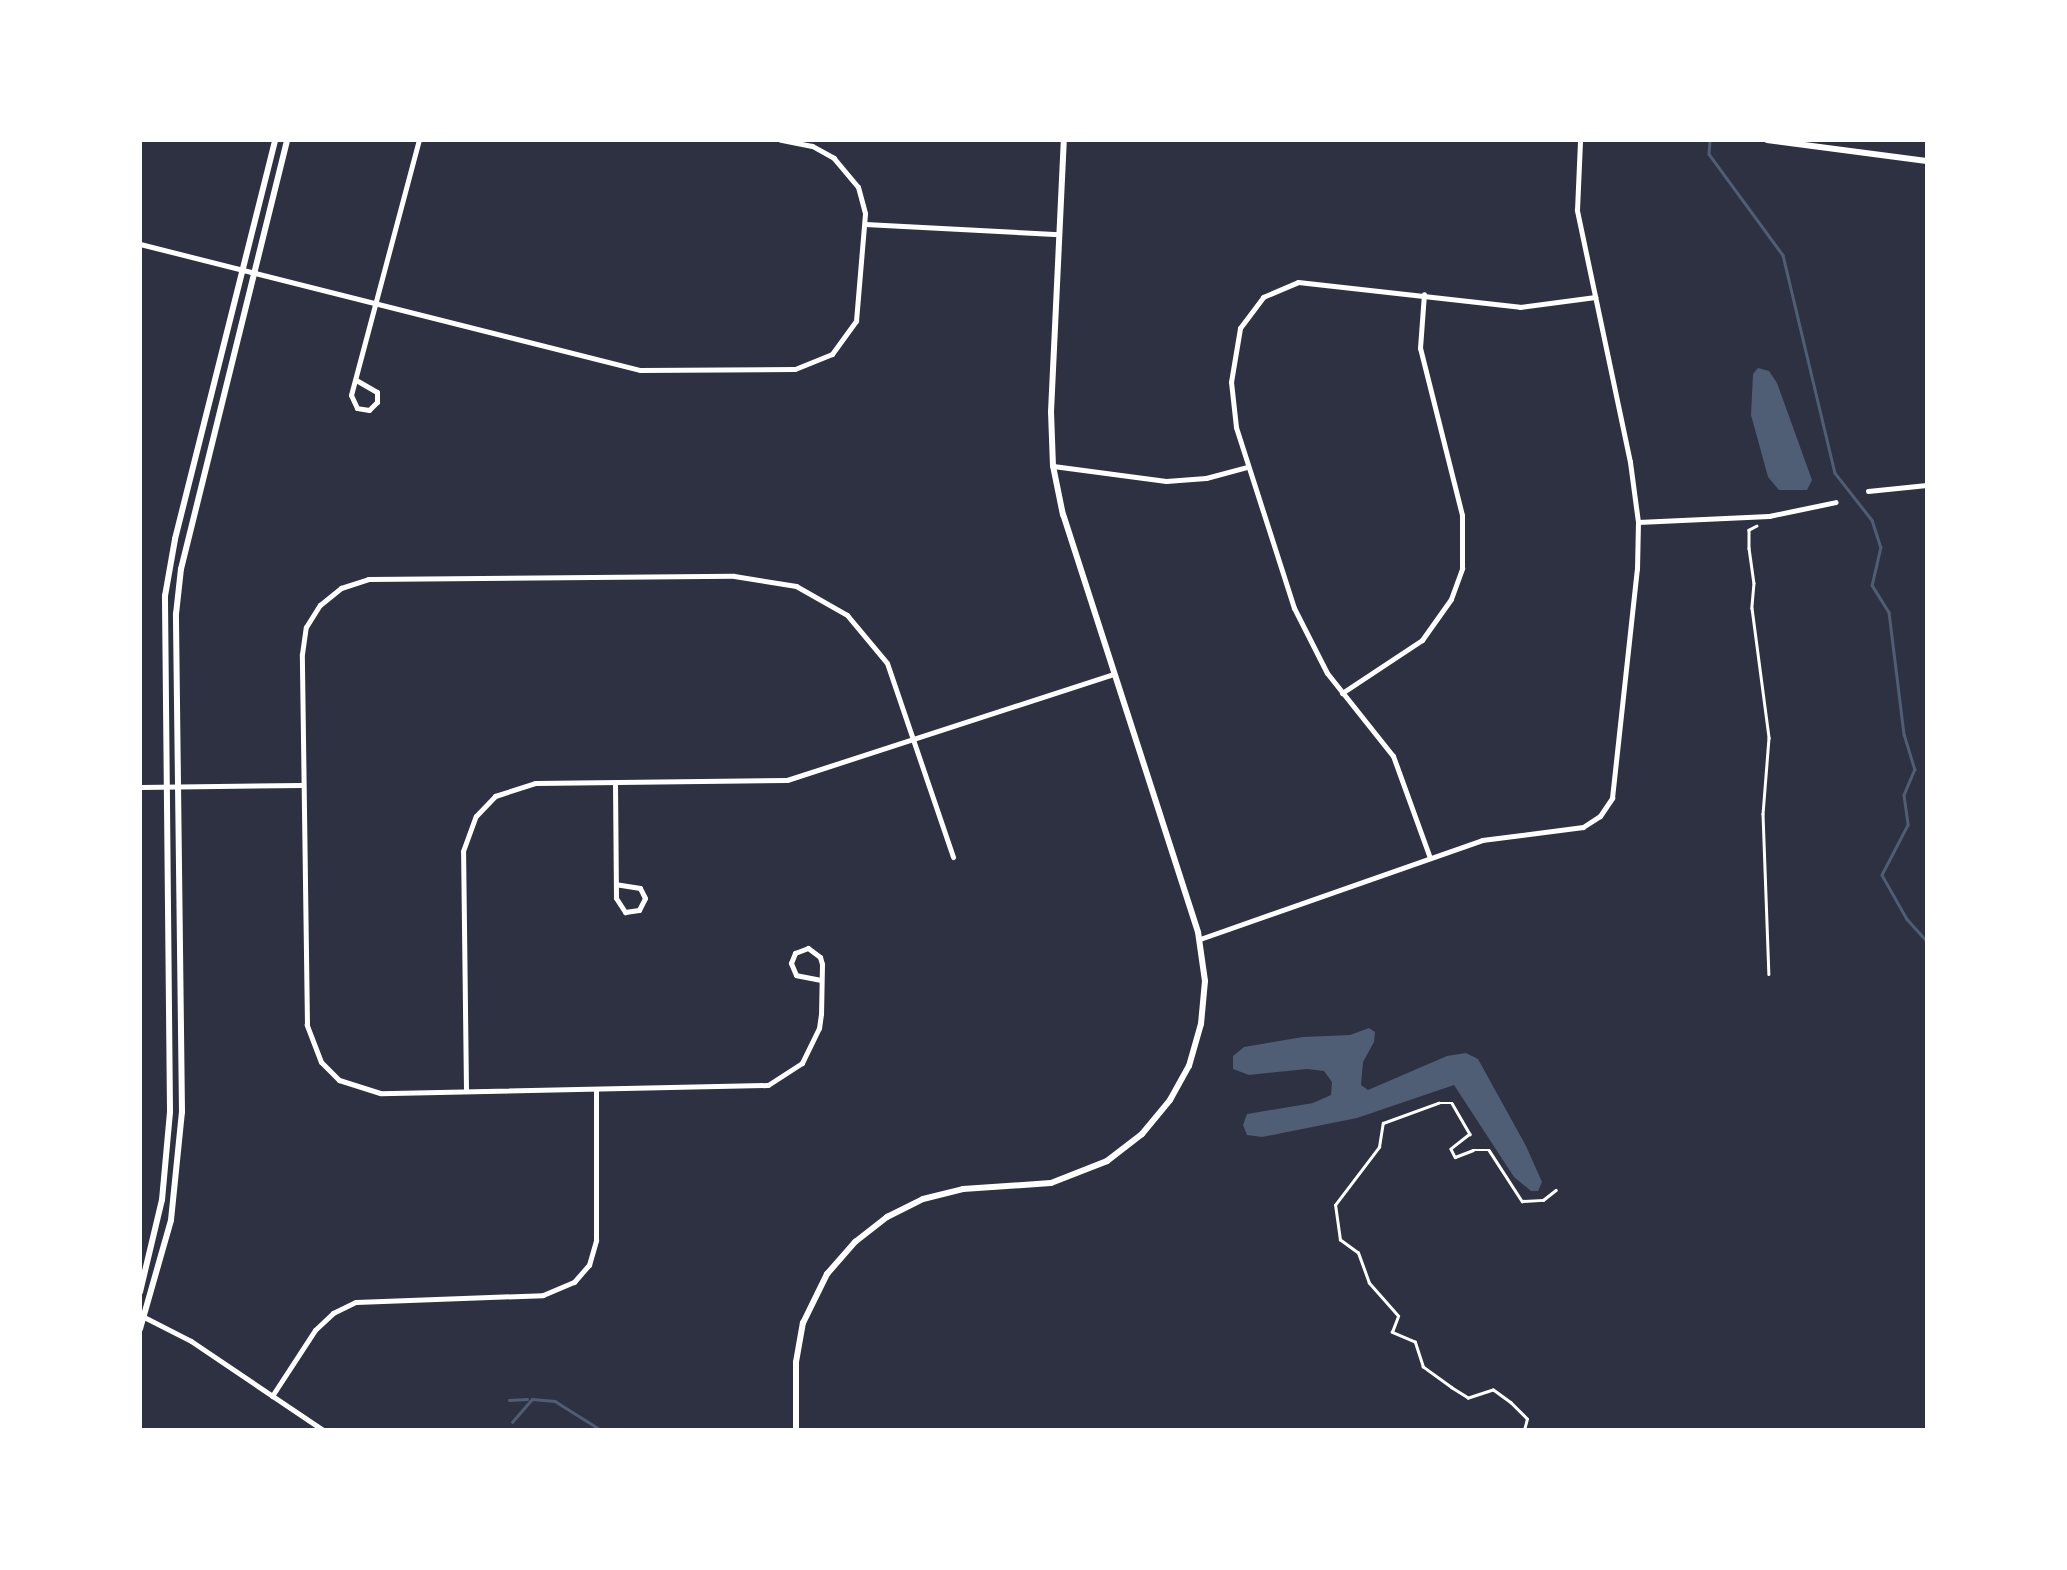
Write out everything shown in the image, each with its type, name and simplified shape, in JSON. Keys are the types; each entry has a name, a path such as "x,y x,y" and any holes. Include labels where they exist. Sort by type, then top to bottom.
{"main road":[{"path":"140,1292 162,1200 170,1112 164,614 169,567 275,140"},
{"path":"140,1329 171,1220 182,1112 176,614 181,569 288,140"},
{"path":"796,1430 796,1362 809,1306 827,1274 870,1228 905,1207 943,1193 1027,1187 1067,1179 1124,1150 1157,1118 1189,1066 1201,1024 1205,982 1200,939 1062,515 1053,466 1050,412 1064,140"},
{"path":"1767,140 1927,160"}],"street":[{"path":"356,380 377,392 377,402 369,410 357,408 352,401 356,380 420,140"},
{"path":"140,244 640,370 795,369 832,354 850,334 860,308 864,224 858,187 844,166 823,150 780,140"},
{"path":"1200,939 1508,834 1582,827 1607,808 1613,792 1638,568 1638,522 1630,462 1577,210 1580,140"},
{"path":"864,224 1060,234"},
{"path":"1430,858 1394,756 1342,693 1303,631 1236,427 1231,382 1240,328 1254,305 1274,290 1298,282 1520,307 1595,297"},
{"path":"1342,693 1422,640 1452,599 1462,568 1462,515 1420,348 1424,294"},
{"path":"1053,466 1166,481 1206,478 1247,467"},
{"path":"1868,491 1927,485"},
{"path":"1638,522 1769,516 1836,502"},
{"path":"821,980 796,975 790,963 795,953 808,948 819,954 821,980 816,1040 802,1064 781,1080 755,1088 366,1092 339,1080 314,1050 307,1025 302,654 306,627 330,595 368,580 734,576 786,583 830,603 869,638 895,680 954,858"},
{"path":"466,1092 464,850 470,827 496,796 520,785 774,782 1113,674"},
{"path":"616,783 616,884 620,909 629,913 639,910 645,898 640,888 616,884"},
{"path":"140,787 304,785"},
{"path":"272,1396 323,1322 356,1302 543,1296 564,1289 582,1274 596,1240 596,1090"},
{"path":"142,1316 324,1430"}],"path":[{"path":"1757,526 1749,530 1749,548 1760,684 1769,738 1763,814 1769,974"},
{"path":"1524,1430 1527,1419 1494,1390 1468,1398 1423,1367 1415,1342 1392,1332 1398,1316 1369,1284 1358,1253 1340,1240 1336,1205 1379,1147 1383,1123 1438,1103 1452,1103 1470,1134 1451,1149 1456,1158 1472,1150 1489,1150 1522,1201 1543,1200 1556,1190"}],"water":[{"path":"1758,368 1769,371 1777,383 1812,480 1807,490 1779,490 1768,477 1751,415 1753,374"},
{"path":"1369,1028 1375,1032 1374,1042 1363,1062 1361,1085 1368,1090 1447,1056 1466,1053 1478,1059 1526,1146 1542,1182 1538,1191 1531,1191 1514,1177 1454,1085 1357,1118 1262,1137 1247,1135 1243,1125 1247,1114 1313,1103 1331,1095 1332,1082 1324,1071 1307,1069 1249,1075 1233,1069 1233,1056 1244,1047 1303,1037 1350,1035"}],"waterway":[{"path":"1710,140 1709,154 1783,255 1835,473 1872,520 1881,547 1872,585 1889,612 1904,734 1915,769 1904,795 1908,825 1882,875 1907,919 1927,941"},
{"path":"509,1400 527,1399"},
{"path":"512,1422 532,1399 555,1401 601,1430"}]}
